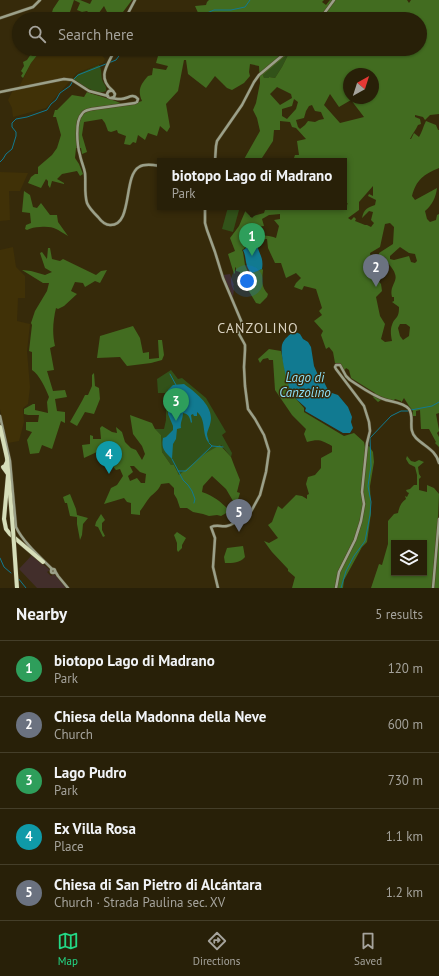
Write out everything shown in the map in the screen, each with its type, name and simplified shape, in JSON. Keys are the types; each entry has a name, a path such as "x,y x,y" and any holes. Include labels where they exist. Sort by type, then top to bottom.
{"highway":[{"path":"0,428 7,458 15,523"},
{"path":"0,432 7,462 3,468 8,474 16,588"},
{"path":"8,474 4,524 8,533 30,549 43,562"},
{"path":"12,495 12,530"}],"main road":[{"path":"18,12 33,7 40,0"},
{"path":"129,12 135,0"},
{"path":"325,12 334,0"},
{"path":"0,18 12,14"},
{"path":"111,56 104,70 104,77 111,97"},
{"path":"215,158 217,141 242,105 254,82 259,75 282,56"},
{"path":"0,92 64,79 73,81 89,91 116,99 136,96 138,99 135,103 86,110 82,113 78,120 78,147 85,172 86,196 90,208 104,224 111,226 116,225 122,219 131,181 136,169 142,165 157,166"},
{"path":"108,90 112,90 114,92 111,97"},
{"path":"102,95 108,90"},
{"path":"205,210 205,223 223,278 241,324 239,334 245,345 244,367 248,409 262,432 269,451 266,472 260,495 248,517 231,526 217,525 211,527 214,536 213,567 218,588"},
{"path":"336,588 339,572 355,540 361,521 364,504 362,492 369,426 367,413 364,406 336,369 336,365 340,365 350,380 383,399 404,405 410,411 413,434 417,439 432,450 439,463"},
{"path":"0,416 10,461 12,495"},
{"path":"433,588 439,519"},
{"path":"15,523 18,531 30,549 40,557 68,588"},
{"path":"40,557 43,562 53,571"}],"shaded area":[{"path":"36,56 102,56 105,59 103,63 77,73 46,108 13,117 12,108 8,100 12,92 20,85 31,63"},
{"path":"0,172 28,173 20,191 9,191 10,220 0,221"},
{"path":"13,247 16,267 25,276 25,298 18,298 17,321 30,324 27,351 30,387 28,404 23,408 24,422 19,441 8,443 0,409 0,250"},
{"path":"230,274 234,285 233,297 223,275"},
{"path":"32,555 50,570 47,572 51,576 54,574 67,588 37,588 19,569"}],"green space":[{"path":"59,0 74,0 70,12 52,12"},
{"path":"74,0 80,0 90,4 92,0 132,0 123,12 107,12 104,6 100,12 82,12 77,10 80,3"},
{"path":"209,0 324,0 322,2 326,5 330,0 407,0 409,3 411,0 439,0 439,114 430,115 425,120 423,117 415,115 415,117 420,119 421,124 418,125 410,139 414,133 419,137 426,121 436,125 439,130 439,168 421,178 412,196 415,200 437,188 433,201 425,211 427,219 430,222 436,220 437,215 439,214 439,413 436,414 439,430 437,433 439,437 439,447 435,443 436,442 429,429 421,429 420,410 416,411 416,416 412,416 413,411 404,398 401,403 401,401 395,399 393,401 384,398 378,402 373,397 375,393 351,378 349,370 346,368 344,371 340,363 335,363 333,352 329,347 326,349 321,335 323,331 314,321 322,315 319,311 322,308 316,289 304,286 302,290 294,287 301,278 296,273 286,278 281,263 275,263 268,248 267,239 263,239 259,242 251,239 242,250 245,265 249,274 262,269 263,270 262,283 268,294 267,297 260,304 256,303 244,280 240,281 240,272 236,271 236,267 234,274 228,254 235,251 230,238 239,226 246,210 250,210 250,217 264,213 265,210 347,210 348,204 347,158 294,158 295,155 299,155 297,141 306,139 296,128 292,127 290,122 280,121 280,130 274,130 273,141 262,158 245,158 260,131 257,118 253,110 260,83 259,66 250,64 250,76 244,83 232,90 227,88 215,76 206,88 188,74 186,60 184,60 178,91 166,104 170,127 167,132 160,126 157,136 148,133 145,140 138,135 136,143 133,142 130,145 124,144 126,136 118,133 117,130 111,132 108,131 102,119 84,122 82,135 87,152 82,154 81,148 76,148 75,158 83,174 80,176 77,171 62,174 57,179 64,184 52,181 50,188 46,179 41,188 28,183 31,177 38,174 38,167 52,155 57,148 61,135 56,117 53,117 55,110 57,110 72,95 84,97 87,92 126,106 142,101 140,87 148,76 152,75 153,68 166,70 168,66 156,63 158,56 286,56 263,75 264,78 275,78 288,56 427,56 427,12 198,12 195,6 206,5","holes":["277,87 291,94 292,98 280,105 270,94","294,99 298,102 296,109 287,119 282,116 282,109 292,106","312,105 315,111 321,112 324,119 315,122 308,121 300,129 296,120 304,118 309,106","373,186 373,196 369,194 368,196 376,200 375,205 366,209 362,218 369,211 373,212 371,220 374,223 371,227 355,221 356,219 354,217 351,220 348,218 359,210 359,202","280,214 280,219 274,220 279,226 276,238 257,235 256,227 264,226 262,219 269,215","390,223 394,227 393,244 379,253 379,256 385,257 396,277 391,293 392,297 394,297 394,301 392,302 399,307 398,316 391,327 392,341 385,342 381,339 385,324 380,316 376,297 382,291 381,284 376,278 377,270 375,266 372,269 366,261 371,259 370,253 380,247 385,224","400,247 409,253 415,254 417,261 415,263 411,262 409,256 394,260 390,259 390,256","400,324 406,324 410,327 409,336 403,340 400,336 398,328"]},
{"path":"30,56 36,56 23,78 21,76 23,73 21,71 24,66 23,62"},
{"path":"288,56 275,78 264,78 263,75"},
{"path":"99,65 102,81 106,87 106,91 93,91 73,79 78,74"},
{"path":"24,191 30,195 33,207 37,208 41,203 50,215 57,215 58,222 68,236 55,228 49,227 25,229 26,225 31,223 30,213 22,212"},
{"path":"227,210 239,210 233,232 222,229"},
{"path":"48,248 50,248 52,259 60,261 63,259 96,275 101,271 107,270 100,283 95,281 85,287 83,283 75,282 71,291 77,294 64,306 58,309 56,308 53,327 55,346 50,348 54,370 47,371 53,391 65,390 67,397 55,399 57,411 65,412 65,423 61,421 52,449 42,445 39,453 30,454 27,440 32,432 26,430 26,422 38,422 39,415 24,414 24,409 35,404 35,410 48,413 47,402 49,397 40,378 32,370 32,352 29,351 31,323 35,311 47,291 49,283 43,283 22,270 45,275 52,272 45,268 40,253 42,252 47,259"},
{"path":"133,326 140,338 143,353 149,352 149,359 159,358 158,340 162,340 164,355 162,360 127,366 120,357 97,358 100,336"},
{"path":"269,349 281,351 290,392 304,408 304,412 344,436 354,433 364,442 365,447 369,446 373,452 374,462 370,486 371,513 367,542 362,547 344,580 343,588 292,588 295,577 288,571 288,569 264,541 269,543 278,538 268,525 272,522 278,506 282,509 296,495 307,499 307,495 309,494 306,484 308,477 315,475 321,468 321,458 332,452 332,446 322,441 317,440 307,442 304,434 306,429 292,415 275,390 273,360 269,360 268,358 263,359 260,363 258,359"},
{"path":"171,370 178,379 182,378 206,398 226,432 222,435 232,453 231,457 221,445 179,475 174,465 171,465 162,452 161,435 154,429 164,429 166,420 166,393 158,393 157,379"},
{"path":"94,373 95,386 99,388 100,399 94,414 85,412 77,426 70,422 85,395 88,395 92,386 92,375"},
{"path":"130,415 152,423 161,435 162,452 171,465 174,465 179,475 206,453 220,445 231,457 240,480 237,492 240,493 236,506 226,489 212,476 203,486 202,492 210,495 230,511 221,516 209,516 193,512 187,508 180,508 174,494 174,488 169,483 161,484 158,490 150,497 140,511 140,515 131,514 131,503 127,502 124,498 104,504 111,488 117,485 123,476 120,469 116,470 99,451 84,458 82,445 90,444 90,435 93,436 93,439 101,439 100,428 102,426 112,432 117,433 116,427 122,432 125,442 131,448 136,450 142,460 145,454 142,446 133,434","holes":["130,466 134,466 140,472 146,474 145,483 141,483 137,478 130,481 128,476 133,472"]},
{"path":"407,456 411,461 415,462 419,460 424,462 418,467 421,477 419,479 419,490 427,492 427,485 434,488 439,494 433,588 371,588 379,564 382,565 388,544 388,521 394,514 398,513 402,503 406,499 405,496 407,497 409,493 406,490 410,489 414,485 417,485 415,467 409,464 406,459"},
{"path":"70,494 77,515 88,518 83,524 80,540 77,517 70,516 67,503 65,503 63,497"},
{"path":"101,514 105,520 102,523 102,530 105,536 103,537 98,527 95,526"},
{"path":"177,532 186,538 182,548 178,552 174,535"},
{"path":"439,532 439,588 434,588"},
{"path":"243,546 245,557 243,559 236,562 225,563 224,557 227,548"}],"water":[{"path":"251,241 257,244 262,259 262,269 251,273 247,267 243,250"},
{"name":"Lago di Canzolino","path":"294,331 300,334 311,347 314,366 329,392 338,395 348,407 352,417 351,422 353,428 350,433 343,433 305,411 306,408 291,392 284,368 282,345 284,340"},
{"path":"184,384 201,398 208,408 211,418 207,434 209,443 205,435 200,415 197,412 197,416 194,416 193,414 191,415 191,423 188,415 183,413 181,428 177,429 176,439 173,444 172,459 163,448 163,438 173,430 168,414 167,394 168,390 173,385"}],"waterway":[{"path":"209,12 214,10 231,10 245,7 250,0"},
{"path":"0,162 12,149 16,136 12,123 16,119 47,110 60,93 70,86 78,75 116,60 119,56"},
{"path":"170,374 176,385"},
{"path":"411,410 432,406 439,402"},
{"path":"341,588 346,571 354,556 365,541 371,502 368,486 371,466 370,438 391,416 401,411 408,411"},
{"path":"209,443 212,446 223,447"},
{"path":"178,471 186,471 212,446"},
{"path":"172,459 183,480 192,491 195,499 194,503"},
{"path":"0,558 4,567 11,573"},
{"path":"18,578 26,588"}],"place":[{"name":"biotopo Lago di Madrano","path":"252,256"},
{"name":"Chiesa della Madonna della Neve","path":"376,287"},
{"name":"Lago Pudro","path":"176,421"},
{"name":"Ex Villa Rosa","path":"109,474"},
{"name":"Chiesa di San Pietro di Alcántara","path":"239,532"}],"district":[{"name":"CANZOLINO","path":"258,328"}]}
